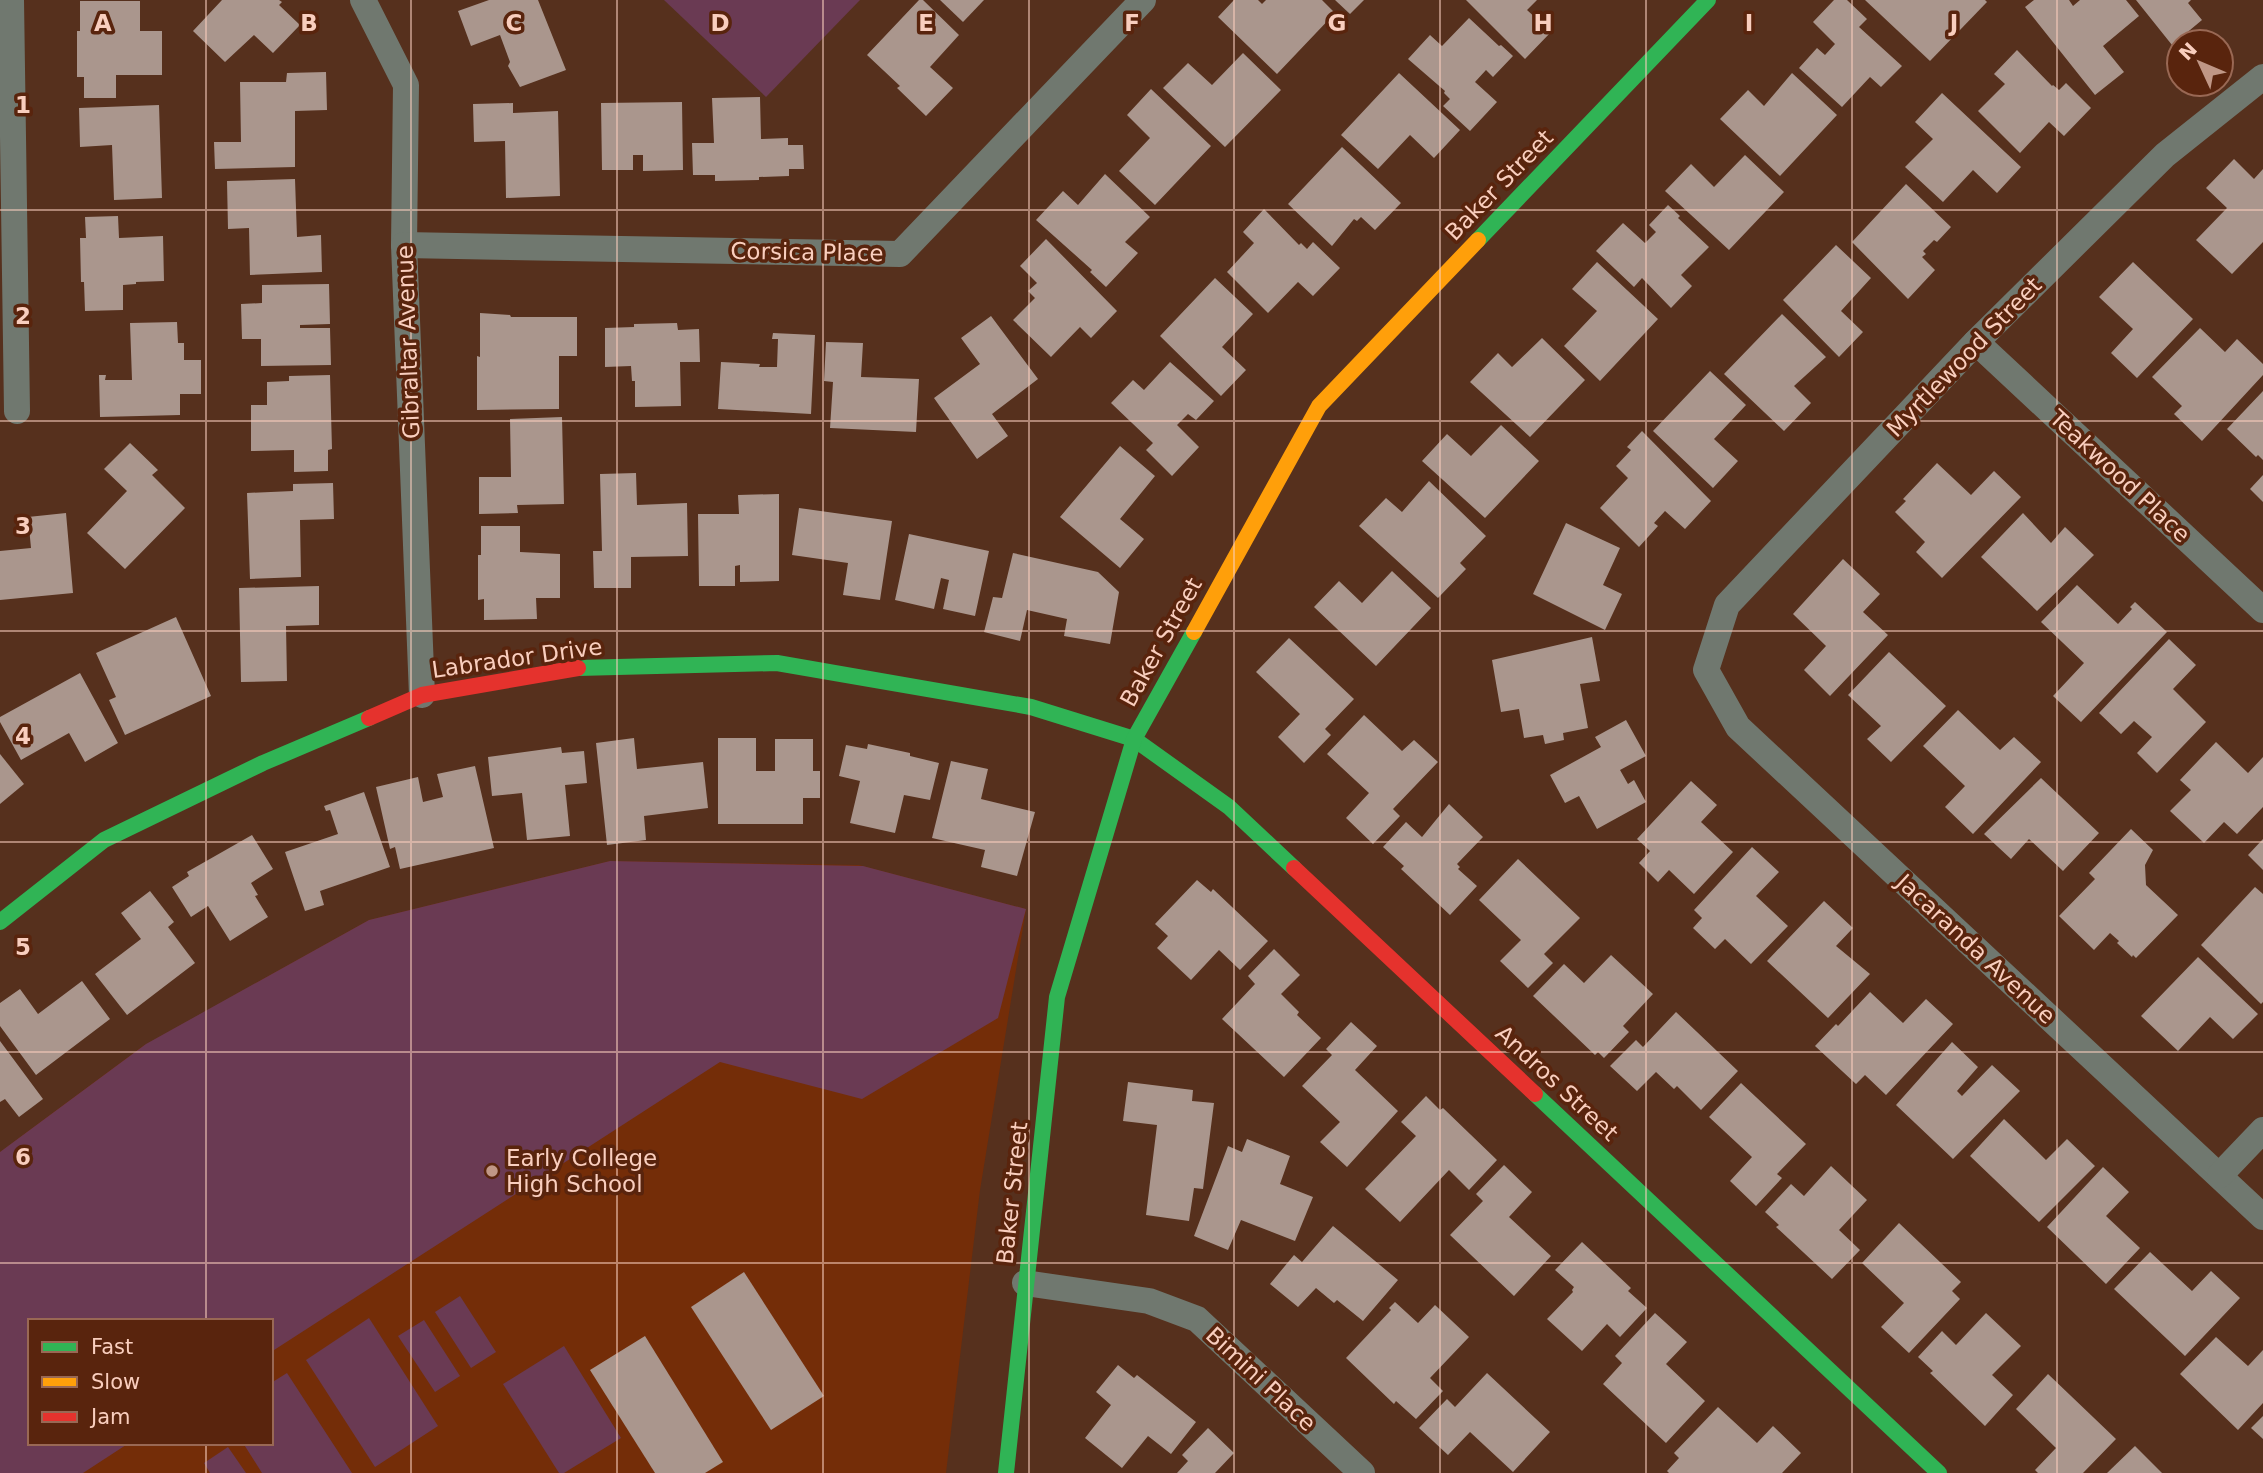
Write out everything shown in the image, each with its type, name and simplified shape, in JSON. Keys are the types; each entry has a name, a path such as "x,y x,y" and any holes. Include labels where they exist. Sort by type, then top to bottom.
{"street":[{"path":"11,0 17,411"},
{"name":"Gibraltar Avenue","path":"363,0 406,85 404,245 422,695"},
{"name":"Corsica Place","path":"404,245 900,254 1143,0"},
{"name":"Baker Street","path":"1006,1473 1057,997 1133,739 1319,406 1708,0"},
{"name":"Myrtlewood Street","path":"1706,670 1727,605 1976,342 2165,155 2263,77"},
{"name":"Teakwood Place","path":"1976,342 2263,611"},
{"name":"Labrador Drive","path":"0,922 104,840 263,763 422,695 585,667 777,663 1031,707 1133,739"},
{"name":"Jacaranda Avenue","path":"1706,670 1738,727 2263,1217"},
{"name":"Andros Street","path":"1133,739 1229,807 1939,1473"},
{"path":"2220,1175 2263,1130"},
{"name":"Bimini Place","path":"1025,1283 1149,1301 1197,1319 1362,1473"}],"shaded area":[{"path":"664,0 860,0 766,97"},
{"name":"Early College High School","path":"610,861 859,865 1026,909 980,1190 946,1473 0,1473 0,1152 143,1046 369,920"},
{"path":"610,861 863,866 1026,909 998,1018 862,1099 720,1062 273,1351 273,1319 28,1319 28,1445 126,1445 83,1473 0,1473 0,1152 146,1044 369,920"},
{"path":"460,1296 496,1352 471,1368 435,1312"},
{"path":"369,1318 438,1426 375,1467 306,1360"},
{"path":"424,1320 460,1376 435,1392 398,1336"},
{"path":"564,1346 621,1438 564,1473 559,1473 503,1384"},
{"path":"287,1373 352,1473 262,1473 244,1445 273,1445 273,1382"},
{"path":"228,1447 246,1473 210,1473 204,1463"}],"building":[{"path":"222,0 279,0 282,2 279,5 300,25 273,53 254,35 225,62 193,31"},
{"path":"489,0 538,0 566,70 520,87 508,66 510,62 500,35 471,46 458,11"},
{"path":"919,0 923,0 959,35 930,67 953,88 926,116 897,88 900,86 867,55"},
{"path":"940,0 984,0 963,22"},
{"path":"1234,0 1258,0 1262,4 1266,0 1322,0 1335,13 1277,74 1218,17"},
{"path":"1335,0 1364,0 1350,14"},
{"path":"1466,0 1537,0 1527,10 1551,32 1525,59"},
{"path":"1834,0 1847,0 1867,19 1859,27 1902,66 1881,87 1870,77 1842,107 1799,68 1817,48 1825,55 1835,44 1813,22"},
{"path":"1865,0 1985,0 1987,2 1930,61"},
{"path":"2034,0 2069,0 2073,6 2080,0 2126,0 2139,16 2103,46 2124,72 2095,95 2025,7"},
{"path":"2136,0 2191,0 2188,3 2202,20 2192,28 2165,28 2165,36"},
{"path":"80,1 140,1 140,31 162,31 162,75 116,75 116,98 84,98 84,77 77,77"},
{"path":"1469,18 1513,56 1493,77 1486,70 1475,82 1497,102 1470,131 1443,106 1450,99 1445,91 1408,59 1430,35 1442,46"},
{"path":"2017,50 2052,86 2059,90 2066,83 2091,108 2064,136 2049,122 2020,153 1978,111 2005,84 1994,74"},
{"path":"1243,53 1281,90 1225,147 1163,88 1188,63 1212,85"},
{"path":"326,72 327,110 295,111 295,167 215,169 214,142 241,142 240,82 286,82 287,73"},
{"path":"1399,73 1460,130 1434,158 1410,135 1378,169 1341,135"},
{"path":"1792,73 1837,115 1780,176 1720,119 1748,90 1764,106"},
{"path":"1151,89 1211,146 1155,205 1119,171 1150,138 1127,115"},
{"path":"1942,93 2021,167 1997,193 1973,170 1943,202 1905,167 1933,139 1915,122"},
{"path":"760,97 761,139 788,138 788,145 803,145 804,169 789,169 789,176 759,177 759,180 715,181 715,175 693,175 692,143 714,143 712,98"},
{"path":"682,102 683,170 643,171 643,155 633,155 633,170 602,170 601,103"},
{"path":"513,103 513,113 558,111 560,196 506,198 505,141 474,142 473,104"},
{"path":"159,105 162,198 114,200 112,145 80,147 79,108"},
{"path":"1342,147 1401,203 1375,230 1361,217 1357,221 1354,219 1332,246 1288,204"},
{"path":"1745,155 1784,192 1729,250 1665,191 1691,164 1714,187"},
{"path":"2234,159 2254,179 2263,169 2263,242 2232,274 2196,240 2227,208 2206,188"},
{"path":"1105,174 1150,217 1125,242 1138,253 1106,287 1090,272 1092,270 1036,220 1063,191 1078,205"},
{"path":"295,179 297,237 321,235 322,272 250,275 249,228 228,229 227,181"},
{"path":"1906,184 1951,227 1937,242 1934,240 1923,251 1926,254 1922,257 1935,270 1908,299 1852,242"},
{"path":"1668,205 1709,247 1681,275 1692,286 1671,308 1642,278 1634,287 1596,251 1623,223 1645,243 1656,232 1649,225"},
{"path":"1264,209 1299,245 1301,243 1307,249 1313,242 1340,268 1313,296 1298,282 1268,313 1227,272 1254,243 1243,232"},
{"path":"118,216 119,238 163,236 164,281 123,285 123,310 85,311 80,238 86,238 85,217"},
{"path":"1046,239 1117,311 1091,338 1080,327 1051,357 1013,320 1035,298 1028,291 1037,283 1020,266"},
{"path":"1836,245 1871,278 1841,311 1863,332 1839,357 1783,300"},
{"path":"1597,262 1658,319 1600,381 1564,346 1597,311 1572,289"},
{"path":"2133,262 2193,319 2137,378 2111,353 2133,329 2099,297"},
{"path":"1215,278 1253,314 1222,347 1246,370 1221,396 1160,336"},
{"path":"329,284 330,324 300,325 300,328 330,328 331,365 261,366 261,339 242,339 241,304 262,303 262,285"},
{"path":"480,313 511,317 577,317 577,356 559,356 559,409 477,410"},
{"path":"1782,314 1826,357 1794,386 1811,403 1784,431 1724,374"},
{"path":"991,316 1038,379 992,414 1008,436 977,459 934,398 980,364 961,338"},
{"path":"177,322 178,343 184,343 184,360 201,360 201,394 180,394 180,415 100,417 99,375 106,375 105,380 132,380 130,323"},
{"path":"677,323 678,330 699,329 700,362 680,362 681,406 635,407 635,381 632,381 631,366 605,367 605,328"},
{"path":"2200,328 2225,352 2237,339 2263,364 2263,375 2202,441 2174,414 2182,406 2152,377"},
{"path":"773,333 815,335 811,414 718,409 721,362 777,367 778,339 772,339"},
{"path":"1542,338 1585,380 1530,437 1470,382 1498,353 1512,367"},
{"path":"826,342 863,343 861,377 919,379 916,432 830,428 833,382 824,381"},
{"path":"1170,362 1214,401 1196,420 1188,414 1177,425 1199,447 1172,476 1146,450 1153,443 1111,403 1133,380 1144,390"},
{"path":"1710,371 1746,405 1714,439 1738,461 1713,488 1653,431"},
{"path":"330,375 332,449 328,450 328,471 294,472 294,450 251,451 251,405 267,405 267,382 289,381 289,376"},
{"path":"2263,391 2263,460 2258,455 2256,457 2227,429"},
{"path":"562,417 564,504 517,505 518,513 479,514 479,477 511,477 510,419"},
{"path":"1501,425 1539,461 1485,518 1422,461 1447,434 1471,456"},
{"path":"1642,431 1711,501 1685,529 1665,511 1654,523 1658,526 1639,547 1600,508 1628,478 1616,466 1631,450 1627,447"},
{"path":"130,443 158,470 152,475 185,508 125,569 87,533 127,491 104,469"},
{"path":"1120,446 1155,476 1120,519 1144,539 1120,568 1060,517"},
{"path":"1937,463 1971,495 1994,471 2021,497 1942,578 1916,552 1925,542 1895,512 1906,501 1903,499"},
{"path":"636,473 637,505 687,503 688,556 631,557 631,588 594,588 593,551 602,551 600,474"},
{"path":"2263,475 2263,502 2250,489"},
{"path":"1429,481 1486,536 1460,563 1466,569 1438,598 1359,526 1386,498 1402,512"},
{"path":"333,483 334,519 300,520 301,577 250,579 247,493 293,491 293,484"},
{"path":"779,494 779,581 740,582 740,565 735,566 735,586 699,586 698,514 739,514 738,495"},
{"path":"799,508 892,521 880,600 843,595 848,563 792,555"},
{"path":"66,513 73,593 0,600 0,551 31,548 28,517"},
{"path":"2023,513 2051,543 2065,527 2094,555 2037,611 1981,557"},
{"path":"1566,523 1620,548 1603,585 1622,594 1605,630 1533,594"},
{"path":"481,526 520,526 520,552 560,554 560,598 536,598 537,619 484,620 484,599 478,600"},
{"path":"909,534 989,551 975,616 943,609 949,580 941,578 934,609 895,600"},
{"path":"1013,553 1098,572 1119,592 1110,644 1064,636 1067,619 1027,610 1020,641 984,632 993,597 1002,598"},
{"path":"1843,559 1880,594 1863,612 1888,635 1830,696 1804,670 1826,646 1793,614"},
{"path":"1392,571 1431,608 1376,666 1314,607 1339,581 1362,603"},
{"path":"2077,585 2118,624 2135,602 2167,632 2081,722 2053,696 2084,663 2041,622"},
{"path":"319,586 319,625 286,626 287,681 241,682 239,588"},
{"path":"176,617 211,696 125,735 109,700 116,697 96,653"},
{"path":"1592,637 1600,681 1580,684 1588,728 1563,733 1564,740 1545,744 1543,735 1524,738 1519,709 1501,712 1492,660"},
{"path":"1289,638 1354,699 1325,729 1331,735 1304,763 1278,737 1300,714 1256,672"},
{"path":"2169,639 2196,665 2173,689 2206,722 2157,773 2137,753 2152,737 2134,721 2121,734 2099,713"},
{"path":"1889,652 1946,706 1891,762 1867,739 1881,726 1848,695"},
{"path":"80,673 118,743 85,762 69,733 21,760 0,722 0,717"},
{"path":"1958,710 2000,750 2014,737 2041,762 1973,834 1945,807 1965,786 1923,746"},
{"path":"1364,715 1402,751 1414,740 1438,762 1393,809 1400,816 1373,844 1346,818 1369,793 1327,754"},
{"path":"1626,720 1646,756 1620,770 1628,784 1634,780 1646,802 1597,829 1579,796 1565,803 1550,775 1601,747 1595,737"},
{"path":"634,738 637,769 703,762 708,808 644,816 646,840 607,845 596,743"},
{"path":"718,738 756,738 756,771 775,771 775,739 813,739 813,771 820,771 820,798 803,798 803,824 718,824"},
{"path":"2216,742 2248,773 2263,757 2263,807 2237,834 2224,822 2204,843 2170,811 2191,790 2180,780"},
{"path":"868,744 910,753 910,756 939,763 930,800 904,795 895,833 850,823 860,781 839,776 846,745 867,749"},
{"path":"561,747 562,753 584,751 587,783 565,785 570,836 527,840 522,793 492,796 488,757"},
{"path":"0,754 24,784 0,804"},
{"path":"951,761 988,769 981,799 1035,812 1017,876 981,867 985,850 932,838"},
{"path":"475,766 494,848 400,869 395,847 390,849 376,787 418,777 423,802 443,797 437,774"},
{"path":"2041,778 2099,833 2063,871 2029,839 2011,859 1984,834"},
{"path":"1691,781 1717,805 1701,822 1733,852 1694,894 1669,870 1658,882 1639,863 1650,851 1637,839"},
{"path":"364,792 390,867 320,891 324,905 305,911 285,852 338,834 330,810 326,811 324,806"},
{"path":"1449,804 1483,837 1457,864 1460,867 1458,869 1477,886 1450,915 1401,869 1404,866 1383,847 1406,822 1422,837"},
{"path":"2131,829 2153,850 2145,865 2146,885 2178,915 2136,958 2117,943 2119,941 2110,933 2094,950 2059,916 2095,879 2089,873"},
{"path":"252,835 273,869 251,883 258,895 255,896 268,917 230,941 208,906 191,917 172,887 189,876 187,872"},
{"path":"2263,839 2263,870 2248,855"},
{"path":"1752,847 1779,872 1756,896 1788,926 1751,964 1725,939 1715,949 1693,928 1702,918 1694,910"},
{"path":"1518,859 1580,918 1544,954 1553,963 1528,988 1500,961 1521,940 1479,900"},
{"path":"1197,880 1211,892 1213,889 1268,941 1240,970 1219,950 1191,980 1157,948 1168,936 1155,924"},
{"path":"2255,887 2263,894 2261,1004 2201,945"},
{"path":"150,891 174,922 168,927 195,963 127,1015 95,974 141,939 121,913"},
{"path":"1824,901 1853,928 1836,946 1870,974 1828,1018 1767,961"},
{"path":"1274,949 1300,975 1281,994 1299,1012 1297,1015 1321,1038 1284,1077 1222,1019 1255,984 1248,976"},
{"path":"1611,955 1653,994 1623,1026 1629,1032 1604,1058 1598,1052 1595,1055 1533,996 1564,964 1584,983"},
{"path":"2198,957 2258,1014 2233,1039 2210,1017 2178,1051 2141,1016"},
{"path":"82,981 110,1019 36,1075 0,1026 0,1003 20,989 38,1014"},
{"path":"1870,992 1903,1023 1926,999 1953,1024 1886,1095 1865,1075 1856,1084 1815,1046"},
{"path":"1676,1012 1738,1071 1701,1110 1677,1086 1674,1089 1656,1072 1637,1091 1610,1066 1636,1040 1643,1047"},
{"path":"1351,1022 1377,1046 1355,1070 1398,1111 1347,1167 1320,1142 1340,1122 1302,1086 1332,1055 1326,1049"},
{"path":"0,1041 43,1099 19,1117 5,1099 0,1102"},
{"path":"1952,1042 1978,1067 1957,1091 1962,1096 1992,1065 2020,1091 1953,1159 1896,1105"},
{"path":"1128,1082 1193,1090 1192,1101 1214,1103 1203,1189 1194,1188 1189,1221 1146,1215 1157,1125 1123,1121"},
{"path":"1741,1083 1806,1144 1777,1174 1782,1178 1756,1206 1730,1181 1752,1157 1709,1117"},
{"path":"1426,1096 1440,1110 1443,1108 1497,1160 1469,1190 1449,1170 1400,1222 1365,1189 1416,1136 1401,1122"},
{"path":"2004,1119 2046,1160 2067,1139 2095,1166 2039,1222 1970,1156"},
{"path":"1247,1139 1290,1156 1280,1184 1313,1197 1295,1241 1241,1220 1228,1250 1194,1236 1228,1146 1242,1152"},
{"path":"1504,1165 1532,1192 1509,1217 1551,1256 1514,1296 1450,1235 1483,1201 1476,1194"},
{"path":"1831,1166 1867,1200 1839,1230 1860,1250 1832,1279 1776,1227 1779,1225 1765,1212 1791,1184 1804,1196"},
{"path":"2103,1167 2129,1192 2106,1216 2140,1248 2106,1284 2047,1227"},
{"path":"1899,1223 1961,1282 1952,1291 1960,1299 1909,1353 1881,1327 1904,1303 1862,1263"},
{"path":"1333,1226 1398,1280 1363,1321 1337,1300 1334,1303 1316,1288 1298,1307 1270,1284 1294,1255 1302,1262"},
{"path":"1582,1242 1631,1288 1628,1291 1647,1308 1620,1337 1607,1324 1582,1351 1547,1319 1573,1292 1574,1287 1555,1270"},
{"path":"2150,1252 2192,1291 2211,1271 2240,1298 2185,1356 2114,1289"},
{"path":"744,1272 824,1396 771,1430 691,1307"},
{"path":"1395,1302 1418,1323 1435,1305 1469,1337 1430,1378 1443,1391 1416,1419 1396,1401 1394,1404 1346,1358 1391,1310 1389,1308"},
{"path":"1655,1313 1687,1342 1666,1364 1705,1401 1666,1443 1603,1384 1622,1363 1615,1356"},
{"path":"1986,1313 2021,1346 1992,1375 2013,1395 1985,1426 1930,1373 1933,1371 1918,1357 1942,1331 1956,1345"},
{"path":"645,1336 723,1462 705,1473 655,1473 590,1370"},
{"path":"2216,1337 2248,1366 2263,1350 2263,1403 2238,1430 2180,1374"},
{"path":"1118,1365 1134,1378 1137,1375 1196,1422 1171,1454 1148,1436 1122,1468 1085,1438 1111,1405 1096,1392"},
{"path":"1487,1373 1550,1432 1513,1472 1470,1432 1448,1455 1419,1428 1447,1399 1455,1407"},
{"path":"2048,1374 2116,1439 2083,1473 2038,1473 2035,1470 2056,1448 2016,1409"},
{"path":"1718,1407 1757,1443 1773,1426 1801,1453 1782,1473 1669,1473 1667,1471 1679,1458 1674,1453"},
{"path":"2263,1416 2263,1439 2251,1428"},
{"path":"1208,1428 1234,1453 1215,1473 1177,1473 1188,1461 1182,1455"},
{"path":"2135,1446 2162,1473 2107,1473"}],"traffic: fast":[{"path":"1478,240 1708,0"},
{"path":"1006,1473 1057,997 1134,739 1194,632"},
{"path":"578,668 777,663 1031,707 1134,739 1229,807 1294,868"},
{"path":"0,922 104,840 263,763 369,718"},
{"path":"1535,1094 1939,1473"}],"traffic: slow":[{"path":"1194,632 1319,406 1478,240"}],"traffic: jam":[{"path":"369,718 422,695 578,668"},
{"path":"1294,868 1535,1094"}],"place":[{"name":"Early College High School","path":"492,1171"}]}
